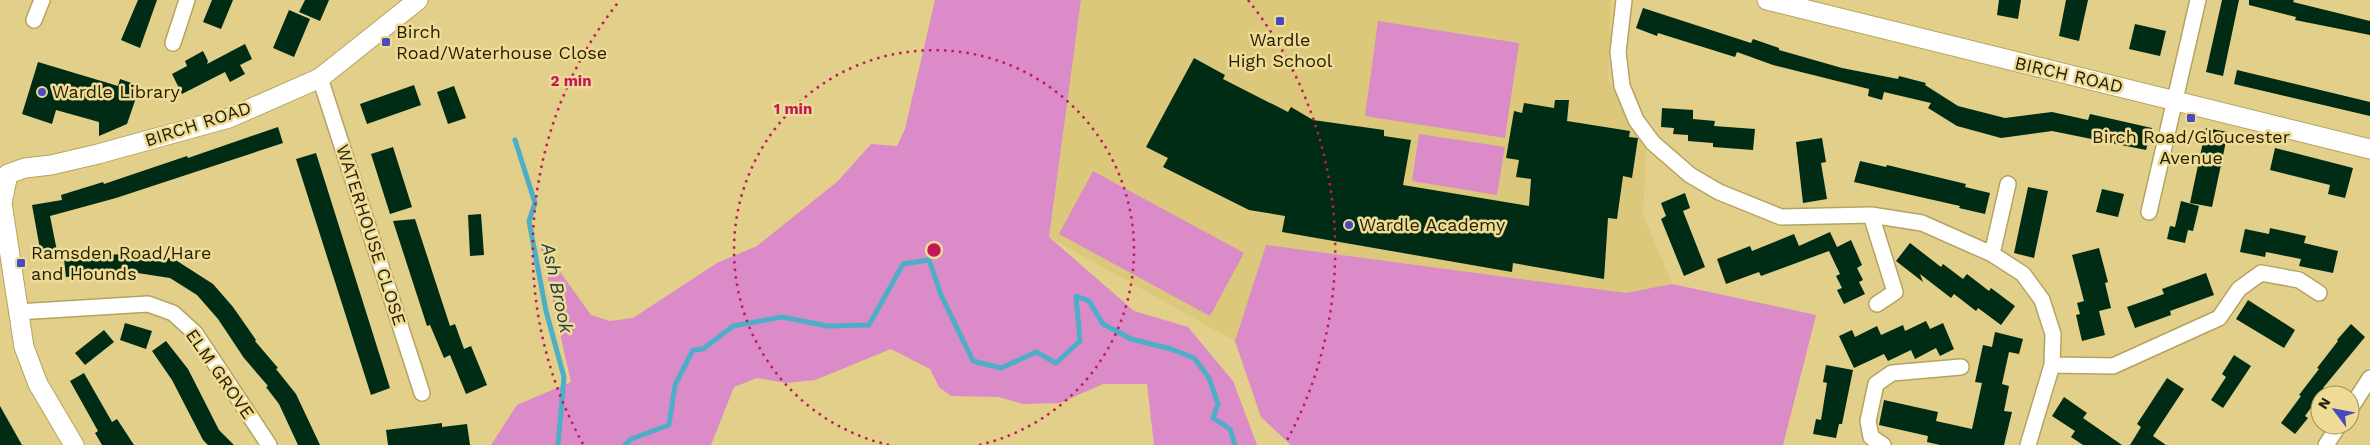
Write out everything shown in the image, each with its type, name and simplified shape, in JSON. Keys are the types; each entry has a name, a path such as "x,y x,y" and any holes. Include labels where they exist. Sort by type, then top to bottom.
{"street":[{"path":"34,20 42,0"},
{"path":"174,43 187,0"},
{"name":"BIRCH ROAD","path":"4,172 51,165 98,154 228,118 320,78 418,0"},
{"path":"1624,0 1618,52 1622,86 1636,120 1653,143 1690,175 1719,192 1781,216 1870,215 1922,222 1992,254 2023,274 2042,300 2053,334 2052,365 2028,445"},
{"name":"BIRCH ROAD","path":"1767,0 2370,149"},
{"path":"2149,212 2198,0"},
{"name":"WATERHOUSE CLOSE","path":"320,78 422,393"},
{"path":"4,172 2,203 17,312 24,347 38,384 74,445"},
{"path":"1992,254 2008,184"},
{"path":"1870,215 1895,292 1877,304"},
{"path":"2052,365 2114,366 2219,318 2239,289 2261,272 2299,280 2319,293"},
{"name":"ELM GROVE","path":"17,312 148,304 173,314 195,333 269,445"},
{"path":"1883,445 1871,437 1868,420 1876,384 1892,372 1961,367"},
{"path":"2360,394 2370,378"}],"shaded area":[{"path":"935,0 1081,0 1049,237 1134,311 1188,327 1233,381 1257,445 1154,445 1147,384 1103,384 1060,403 1023,404 998,397 951,396 939,387 930,369 891,349 815,380 786,383 757,378 734,387 711,445 491,445 517,405 571,382 540,244 591,315 610,321 633,318 717,263 757,246 838,181 871,144 897,146 905,129"},
{"name":"Wardle Academy","path":"1081,0 1611,0 1608,80 1647,139 1643,214 1672,284 1816,315 1783,445 1291,445 1261,417 1235,341 1049,237"},
{"path":"1378,21 1519,43 1505,138 1365,116"},
{"path":"1419,134 1505,147 1497,195 1412,181"},
{"path":"1093,171 1244,253 1210,316 1059,234"},
{"path":"1266,245 1626,293 1672,284 1816,315 1783,445 1291,445 1261,417 1235,341"}],"building":[{"path":"138,0 157,0 140,48 121,40"},
{"path":"212,0 233,0 221,29 203,22"},
{"path":"305,0 329,0 320,21 299,12"},
{"path":"1999,0 2021,0 2018,19 1997,15"},
{"path":"2066,0 2088,0 2079,41 2059,36"},
{"path":"2222,0 2239,0 2223,76 2206,72"},
{"path":"2249,0 2294,0 2293,2 2370,21 2370,35 2295,20 2296,17 2249,5"},
{"path":"1643,8 1751,43 1753,39 1779,48 1779,50 1842,68 1898,79 1899,76 1926,83 1925,85 1958,106 2005,118 2052,112 2088,120 2090,114 2152,128 2146,150 2052,131 2001,138 1957,126 1928,108 1931,103 1884,92 1882,100 1868,96 1869,89 1773,65 1737,52 1735,57 1658,33 1657,36 1636,28"},
{"path":"289,10 310,19 294,57 273,48"},
{"path":"2135,24 2166,31 2160,56 2129,49"},
{"path":"245,44 252,59 240,65 245,74 230,82 225,72 182,94 172,74 187,66 185,61 203,51 208,61 207,64"},
{"path":"1194,58 1225,75 1223,79 1288,112 1291,107 1313,120 1384,130 1384,136 1411,140 1403,185 1529,206 1531,179 1516,177 1519,160 1506,158 1514,111 1522,113 1524,103 1554,108 1555,100 1569,100 1567,121 1630,131 1629,137 1638,138 1632,178 1623,176 1617,219 1608,218 1604,279 1513,263 1512,272 1282,232 1285,216 1249,210 1163,167 1168,158 1146,147"},
{"path":"38,62 118,86 120,79 140,86 127,124 99,136 99,122 56,110 52,124 22,114"},
{"path":"2237,70 2370,102 2370,116 2234,84"},
{"path":"414,85 421,105 367,124 360,104"},
{"path":"454,86 466,118 448,124 437,92"},
{"path":"1662,108 1693,110 1693,119 1715,121 1714,126 1755,129 1753,150 1713,147 1713,143 1688,141 1688,135 1673,134 1674,128 1661,127"},
{"path":"278,127 283,143 116,198 50,216 58,256 42,260 32,205 62,200 61,195 103,182 104,184 187,156 188,158"},
{"path":"2206,128 2228,132 2212,207 2190,203"},
{"path":"1822,138 1826,162 1821,163 1827,199 1803,203 1796,142"},
{"path":"393,147 412,207 390,214 371,154"},
{"path":"2275,148 2353,168 2345,198 2328,194 2330,185 2270,170"},
{"path":"316,153 390,388 371,395 296,159"},
{"path":"1860,161 1886,167 1887,165 1966,184 1965,187 1990,193 1985,214 1959,208 1960,206 1854,182"},
{"path":"2028,187 2048,191 2034,258 2014,253"},
{"path":"2102,189 2124,194 2118,217 2096,212"},
{"path":"1685,193 1690,208 1683,211 1705,267 1684,276 1661,219 1666,216 1661,203"},
{"path":"2181,201 2199,206 2193,231 2188,230 2185,243 2167,239 2170,226 2175,227"},
{"path":"481,214 484,255 470,256 468,215"},
{"path":"415,219 450,326 455,324 464,349 471,346 487,385 466,394 450,355 444,358 430,325 427,326 393,221"},
{"path":"2270,228 2306,236 2304,243 2338,251 2333,273 2299,266 2301,259 2266,252 2265,257 2240,252 2245,229 2269,234"},
{"path":"1830,232 1837,247 1851,240 1862,265 1857,268 1863,280 1859,282 1865,294 1844,304 1837,290 1842,288 1836,276 1840,274 1829,251 1761,276 1759,272 1726,284 1717,259 1750,246 1752,251 1794,234 1799,246"},
{"path":"1910,243 1941,267 1943,264 1963,279 1967,274 1989,291 1991,288 2015,306 2001,325 1978,308 1976,311 1954,294 1951,298 1920,274 1923,282 1896,261"},
{"path":"2099,248 2108,282 2105,283 2111,308 2099,311 2105,335 2082,341 2076,315 2080,314 2077,303 2084,301 2072,255"},
{"path":"133,253 174,259 213,284 233,307 255,341 278,368 276,369 296,394 320,445 298,445 279,404 266,387 268,386 244,358 218,319 197,295 170,278 131,272 66,277 64,259"},
{"path":"2206,273 2214,295 2170,311 2171,315 2135,328 2127,307 2164,294 2162,289"},
{"path":"2248,300 2295,330 2284,348 2236,319"},
{"path":"1926,321 1930,329 1943,323 1954,349 1940,356 1936,348 1915,359 1911,350 1888,361 1884,354 1854,368 1839,336 1852,330 1855,337 1877,326 1881,335 1903,325 1905,331"},
{"path":"125,323 152,331 146,349 120,340"},
{"path":"2351,324 2365,337 2325,385 2310,385 2310,409 2305,416 2308,418 2295,434 2281,423 2337,340"},
{"path":"104,330 114,342 85,365 75,353"},
{"path":"1995,332 2023,339 2019,354 2009,352 2002,384 2009,386 2004,411 2012,412 2004,445 1940,445 1927,442 1928,436 1879,425 1884,400 1938,412 1936,421 1972,429 1982,383 1975,382 1983,345 1992,347"},
{"path":"166,341 188,369 219,430 234,445 208,445 203,440 172,380 152,351"},
{"path":"2234,355 2251,366 2223,408 2211,400 2226,377 2222,374"},
{"path":"1826,365 1853,370 1842,424 1839,424 1836,438 1813,434 1816,419 1821,420 1827,383 1823,382"},
{"path":"84,373 112,422 117,419 134,445 102,445 95,433 98,431 70,381"},
{"path":"2167,378 2184,389 2153,436 2166,445 2130,445 2141,427 2137,424"},
{"path":"2064,397 2087,413 2083,418 2122,445 2083,445 2071,437 2075,431 2052,416"},
{"path":"0,406 22,445 0,445"},
{"path":"442,423 442,427 467,424 470,445 388,445 386,430"}],"waterway":[{"name":"Ash Brook","path":"515,140 535,203 529,221 546,311 564,377 558,445"},
{"name":"Ash Brook","path":"625,445 631,439 669,425 675,385 693,350 703,349 733,326 782,317 828,326 869,325 903,264 929,260 941,295 973,361 1001,368 1036,352 1056,363 1080,341 1076,296 1089,301 1103,324 1131,339 1171,349 1194,358 1209,378 1218,404 1213,418 1230,429 1235,445"}],"place":[{"name":"Wardle High School","path":"1280,21"},
{"name":"Birch Road/Waterhouse Close","path":"386,42"},
{"name":"Wardle Library","path":"42,92"},
{"name":"Birch Road/Gloucester Avenue","path":"2191,118"},
{"name":"Wardle Academy","path":"1349,225"},
{"name":"Ramsden Road/Hare and Hounds","path":"21,263"}]}
